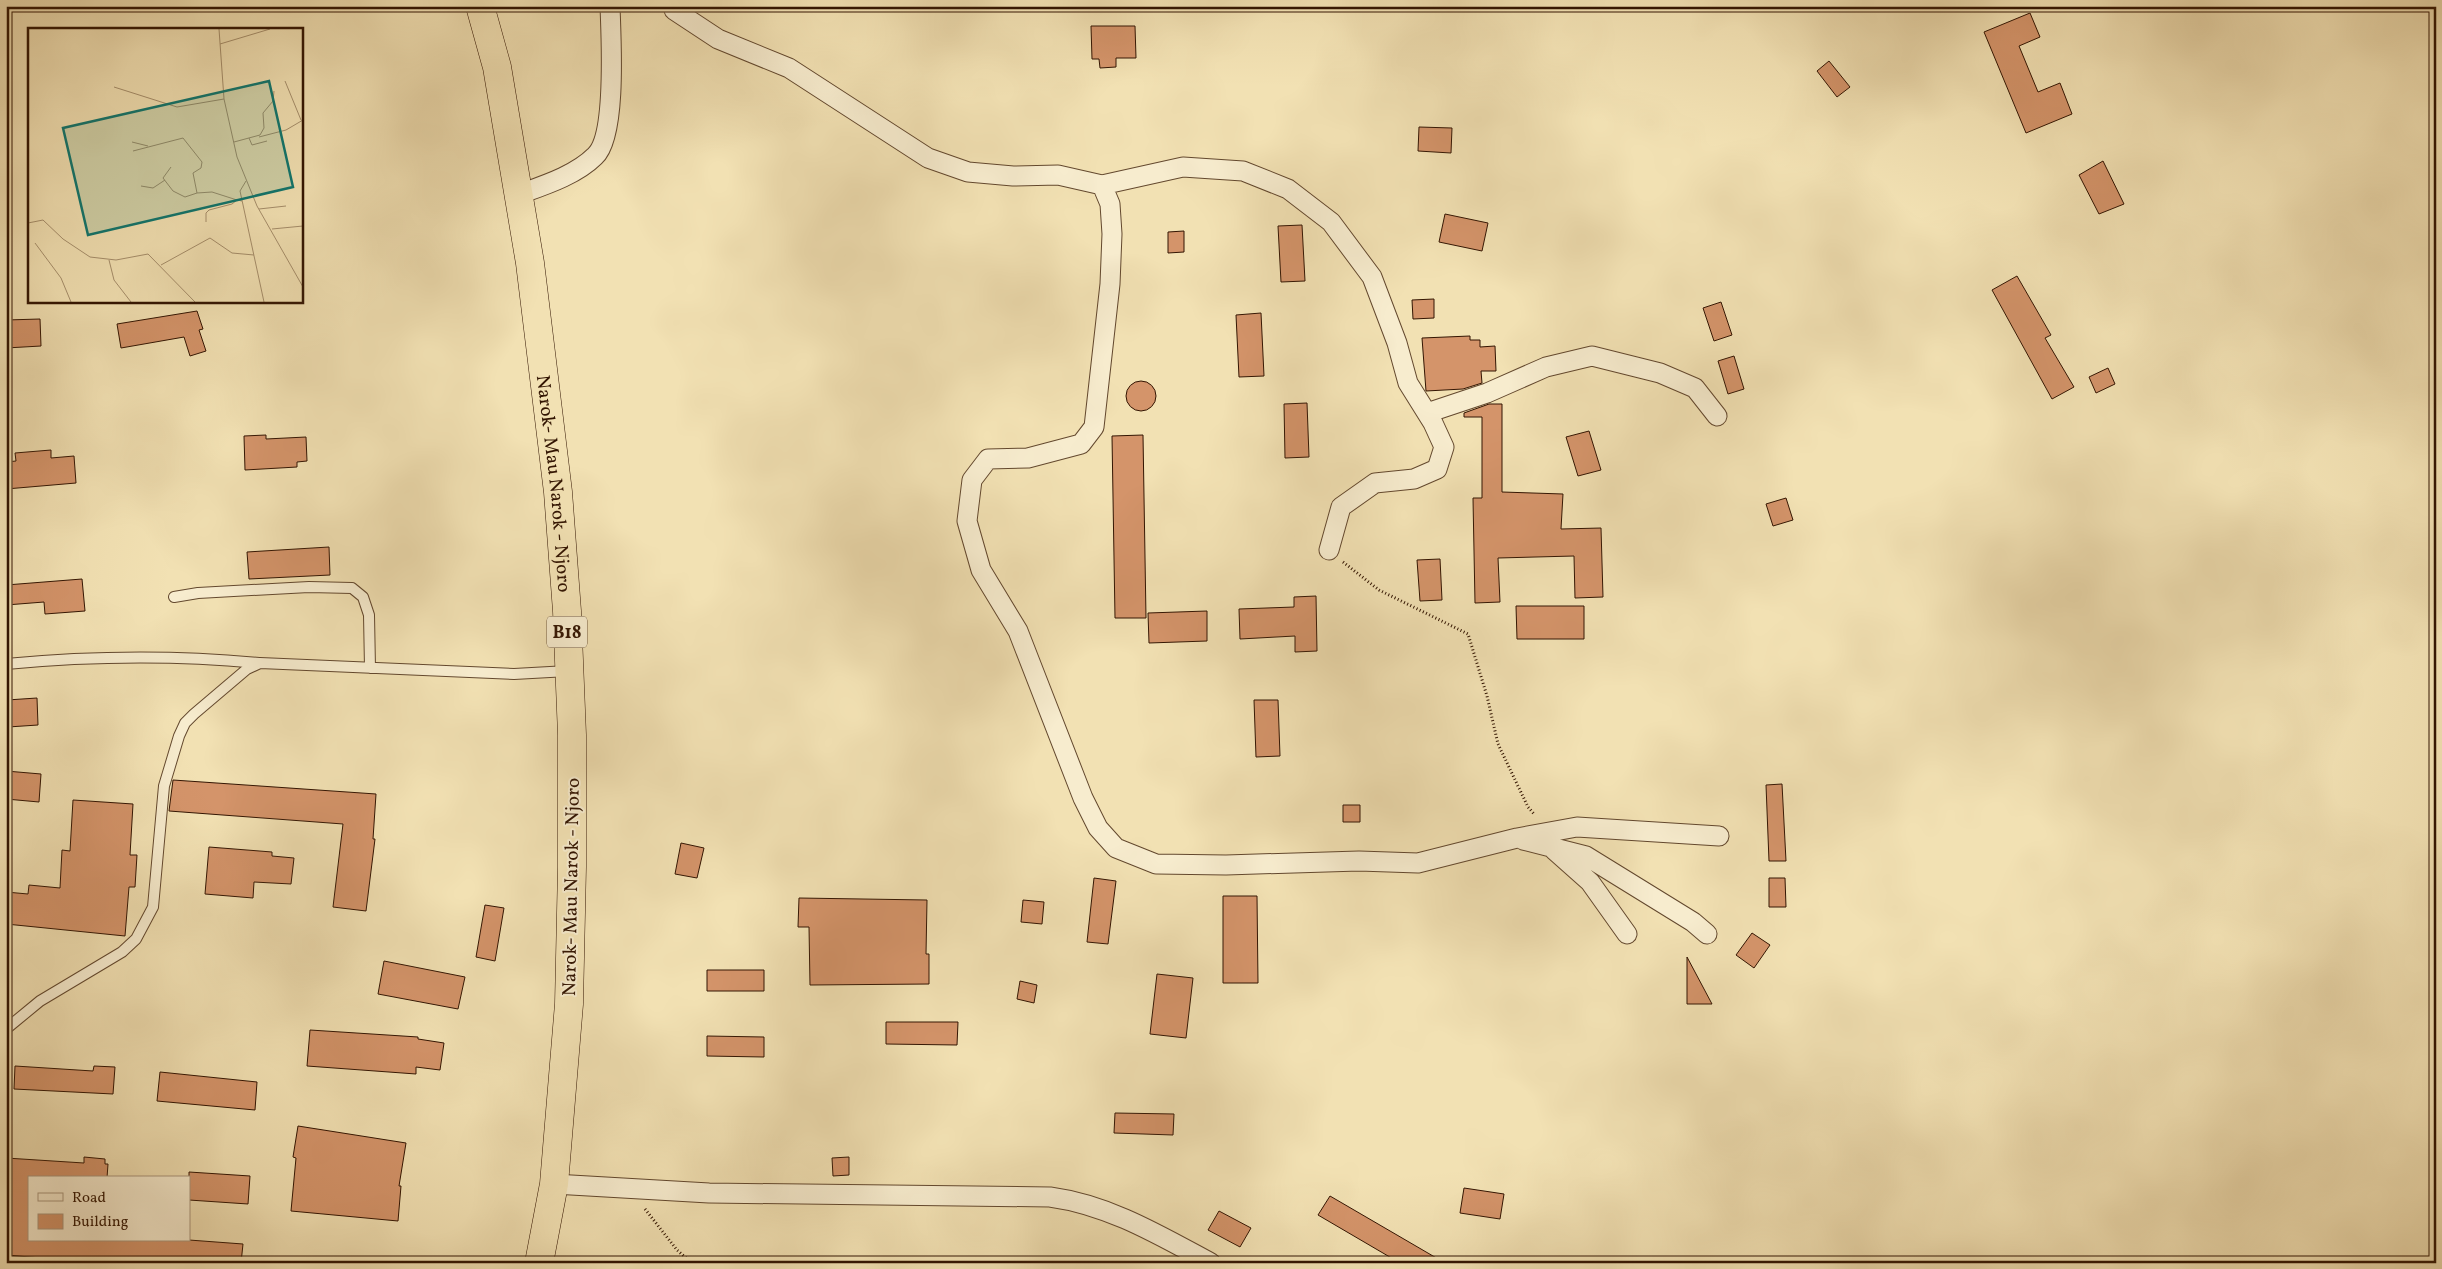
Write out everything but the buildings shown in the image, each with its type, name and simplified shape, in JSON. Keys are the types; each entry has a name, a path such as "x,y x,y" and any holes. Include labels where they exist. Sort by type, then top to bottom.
{"highway":[{"name":"Narok- Mau Narok - Njoro","path":"480,6 497,67 520,194 558,492 565,575 572,735 569,1004 554,1184 539,1263"}],"street":[{"path":"520,194 571,172 596,156 606,138 610,102 610,6"},
{"path":"673,7 718,38 788,68 928,158 968,172 1013,176 1058,175 1102,185 1183,168 1243,171 1288,189 1331,222 1372,277 1397,343 1408,383 1427,413 1444,447 1437,469 1414,479 1375,483 1342,507 1329,550"},
{"path":"1102,185 1110,204 1112,234 1110,284 1094,427 1081,444 1028,458 988,459 972,480 966,521 982,570 1018,631 1065,756 1098,828 1116,848 1156,864 1226,865 1359,861 1418,863 1517,838 1551,840 1586,856 1692,922 1707,934"},
{"path":"1427,413 1487,393 1546,366 1592,356 1660,374 1695,388 1717,416"},
{"path":"1551,840 1577,827 1719,836"},
{"path":"1551,840 1590,882 1627,934"},
{"path":"554,1184 718,1193 1050,1197 1077,1201 1104,1210 1135,1223 1211,1263"}],"lane":[{"path":"174,597 198,593 291,588 352,588 363,597 369,615 370,668"},
{"path":"6,664 61,659 195,657 260,663 514,674 568,671"},
{"path":"6,1030 40,1001 122,952 136,939 153,907 164,786 179,736 185,723 194,714 235,678 260,663"}],"path":[{"path":"1329,550 1379,590 1468,634 1487,696 1498,744 1528,807 1551,840"},
{"path":"628,1188 677,1250 692,1263"}]}
